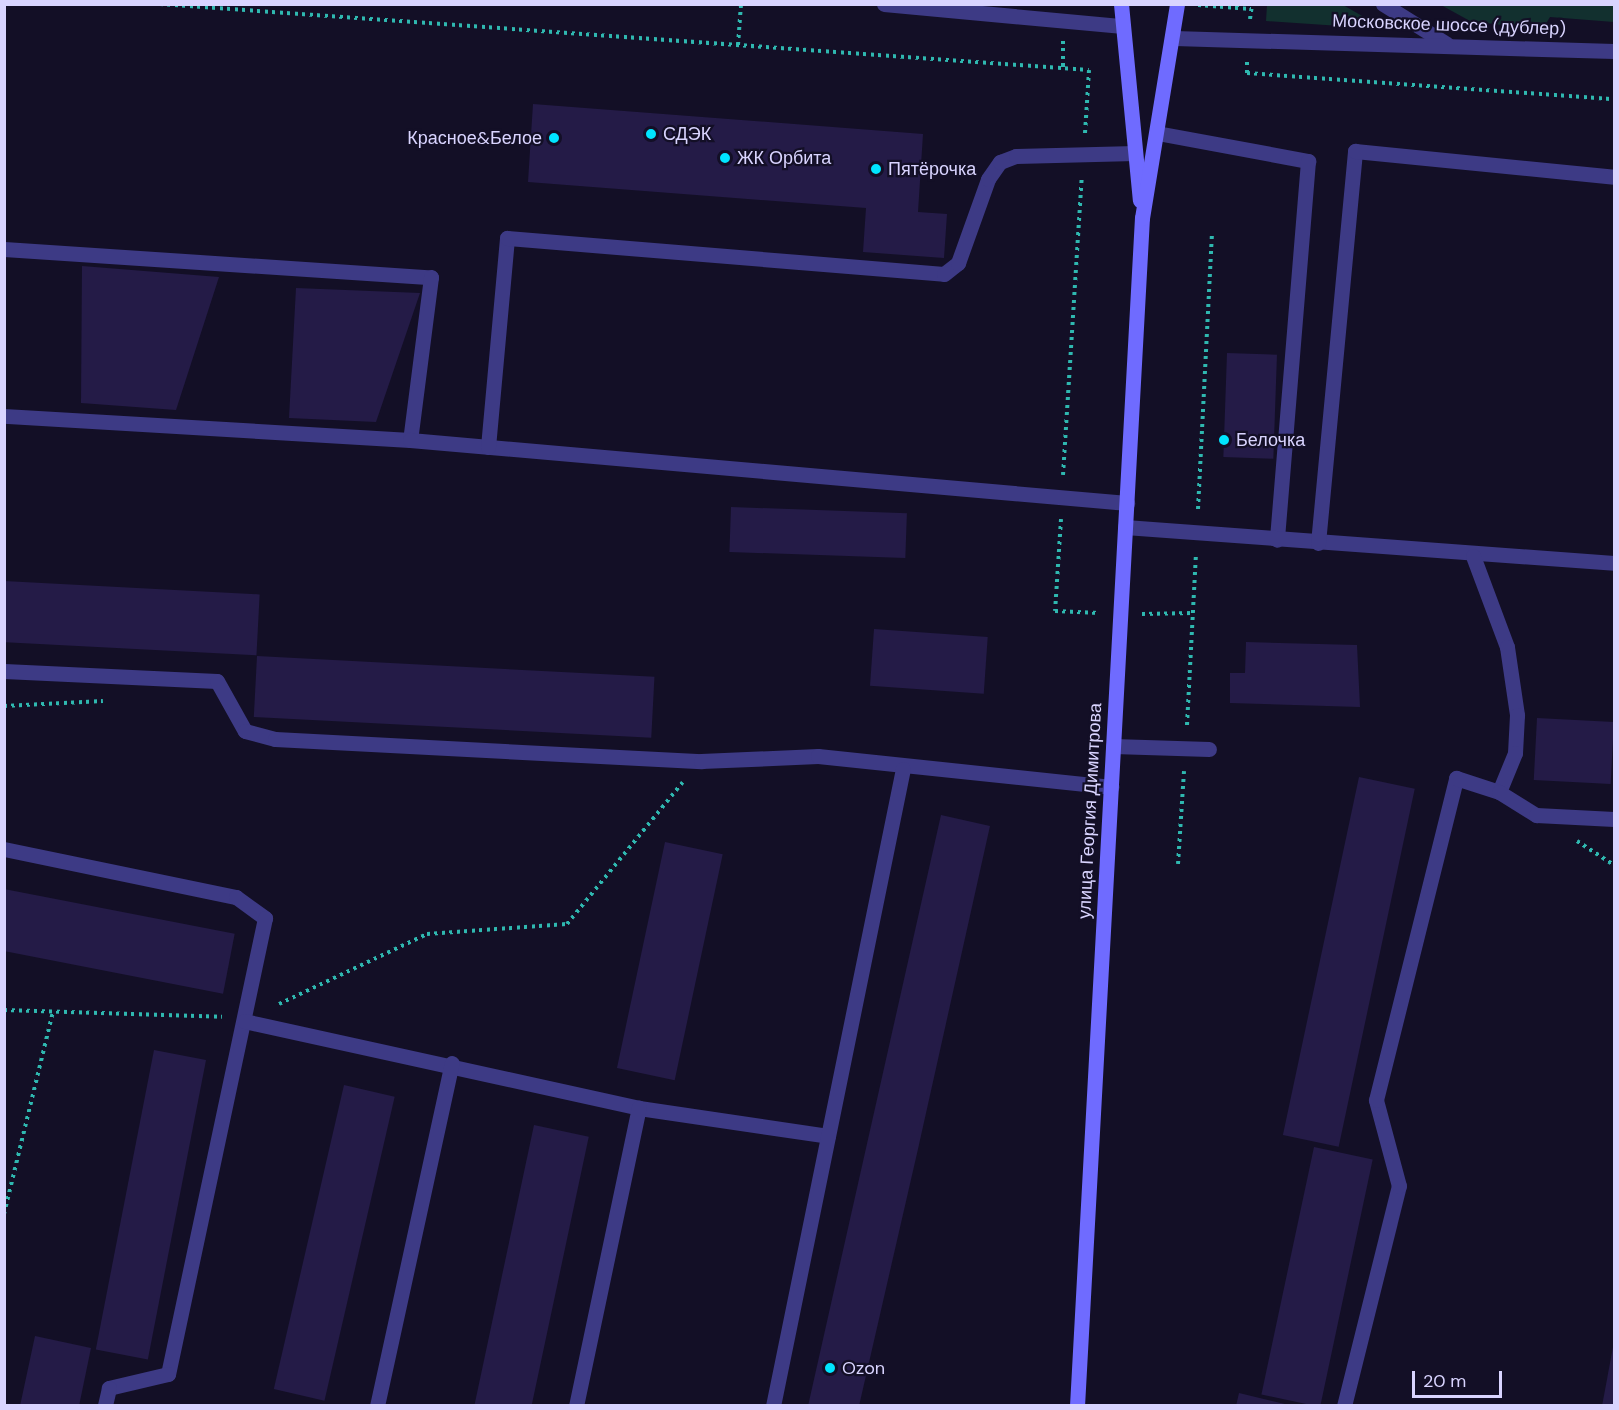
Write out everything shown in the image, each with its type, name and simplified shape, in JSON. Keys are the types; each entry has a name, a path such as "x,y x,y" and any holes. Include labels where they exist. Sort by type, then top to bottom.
{"main road":[{"name":"улица Георгия Димитрова","path":"1121,4 1120,26 1142,218"},
{"name":"улица Георгия Димитрова","path":"1077,1406 1142,218 1174,38 1177,4"}],"street":[{"path":"884,4 1120,26"},
{"path":"1383,4 1447,44"},
{"name":"Московское шоссе (дублер)","path":"1174,38 1447,44 1614,51"},
{"path":"1157,133 1308,160 1277,540"},
{"path":"1318,543 1355,151 1614,177"},
{"path":"488,447 507,238 944,274 958,263 988,179 1000,162 1016,156 1135,153"},
{"path":"4,249 430,277 410,440"},
{"path":"4,416 410,440 1127,503"},
{"path":"1125,527 1473,556 1614,563"},
{"path":"1473,556 1507,647 1517,715 1515,753 1499,792"},
{"path":"4,671 217,681 244,731 257,737 701,761 818,756 903,769 1111,787"},
{"path":"1113,746 1209,749"},
{"path":"773,1406 903,769"},
{"path":"1344,1406 1400,1186 1376,1100 1456,778 1499,792 1536,815 1614,819"},
{"path":"4,849 236,897 265,918 168,1374 109,1388 105,1406"},
{"path":"244,1021 452,1063 639,1108 828,1136"},
{"path":"377,1406 452,1063"},
{"path":"576,1406 639,1108"}],"path":[{"path":"160,4 1089,70 1055,611 1120,614 1192,613"},
{"path":"738,45 741,4"},
{"path":"1194,4 1251,7 1250,18"},
{"path":"1063,43 1063,68"},
{"path":"1247,54 1247,73 1614,99"},
{"path":"4,1010 213,1015 244,1021 428,934 567,924 701,761"},
{"path":"4,1214 53,1011"}],"green space":[{"path":"1267,5 1343,5 1385,29 1266,21"},
{"path":"1441,5 1614,5 1614,22 1550,17 1542,30 1470,21"}],"building":[{"name":"ЖК Орбита","path":"533,104 923,134 918,212 947,214 944,258 863,252 866,208 528,182"},
{"path":"82,266 219,277 176,410 81,403"},
{"path":"296,288 420,293 376,422 289,418"},
{"path":"1227,353 1277,355 1273,459 1223,457"},
{"path":"731,507 907,513 905,558 729,552"},
{"path":"4,581 260,594 256,655 4,642"},
{"path":"874,629 988,637 984,694 870,686"},
{"path":"1246,642 1357,645 1360,707 1230,703 1230,673 1245,673"},
{"path":"257,656 654,677 651,738 254,717"},
{"path":"1537,718 1614,722 1611,784 1534,780"},
{"path":"1359,777 1415,789 1339,1147 1283,1135"},
{"path":"941,815 990,826 918,1149 859,1406 808,1406"},
{"path":"665,842 723,854 675,1080 617,1068"},
{"path":"4,889 235,934 223,994 4,951"},
{"path":"154,1050 206,1060 148,1360 96,1349"},
{"path":"344,1085 395,1097 324,1401 274,1389"},
{"path":"534,1125 589,1137 532,1406 474,1406"},
{"path":"1314,1147 1373,1159 1320,1406 1261,1394"},
{"path":"35,1336 91,1348 79,1406 20,1406"},
{"path":"1613,1347 1614,1406 1602,1406"},
{"path":"1239,1393 1289,1405 1289,1406 1236,1406"}],"place":[{"name":"СДЭК","path":"651,134"},
{"name":"Красное&Белое","path":"554,138"},
{"name":"ЖК Орбита","path":"725,158"},
{"name":"Пятёрочка","path":"876,169"},
{"name":"Белочка","path":"1224,440"},
{"name":"Ozon","path":"830,1368"}]}
